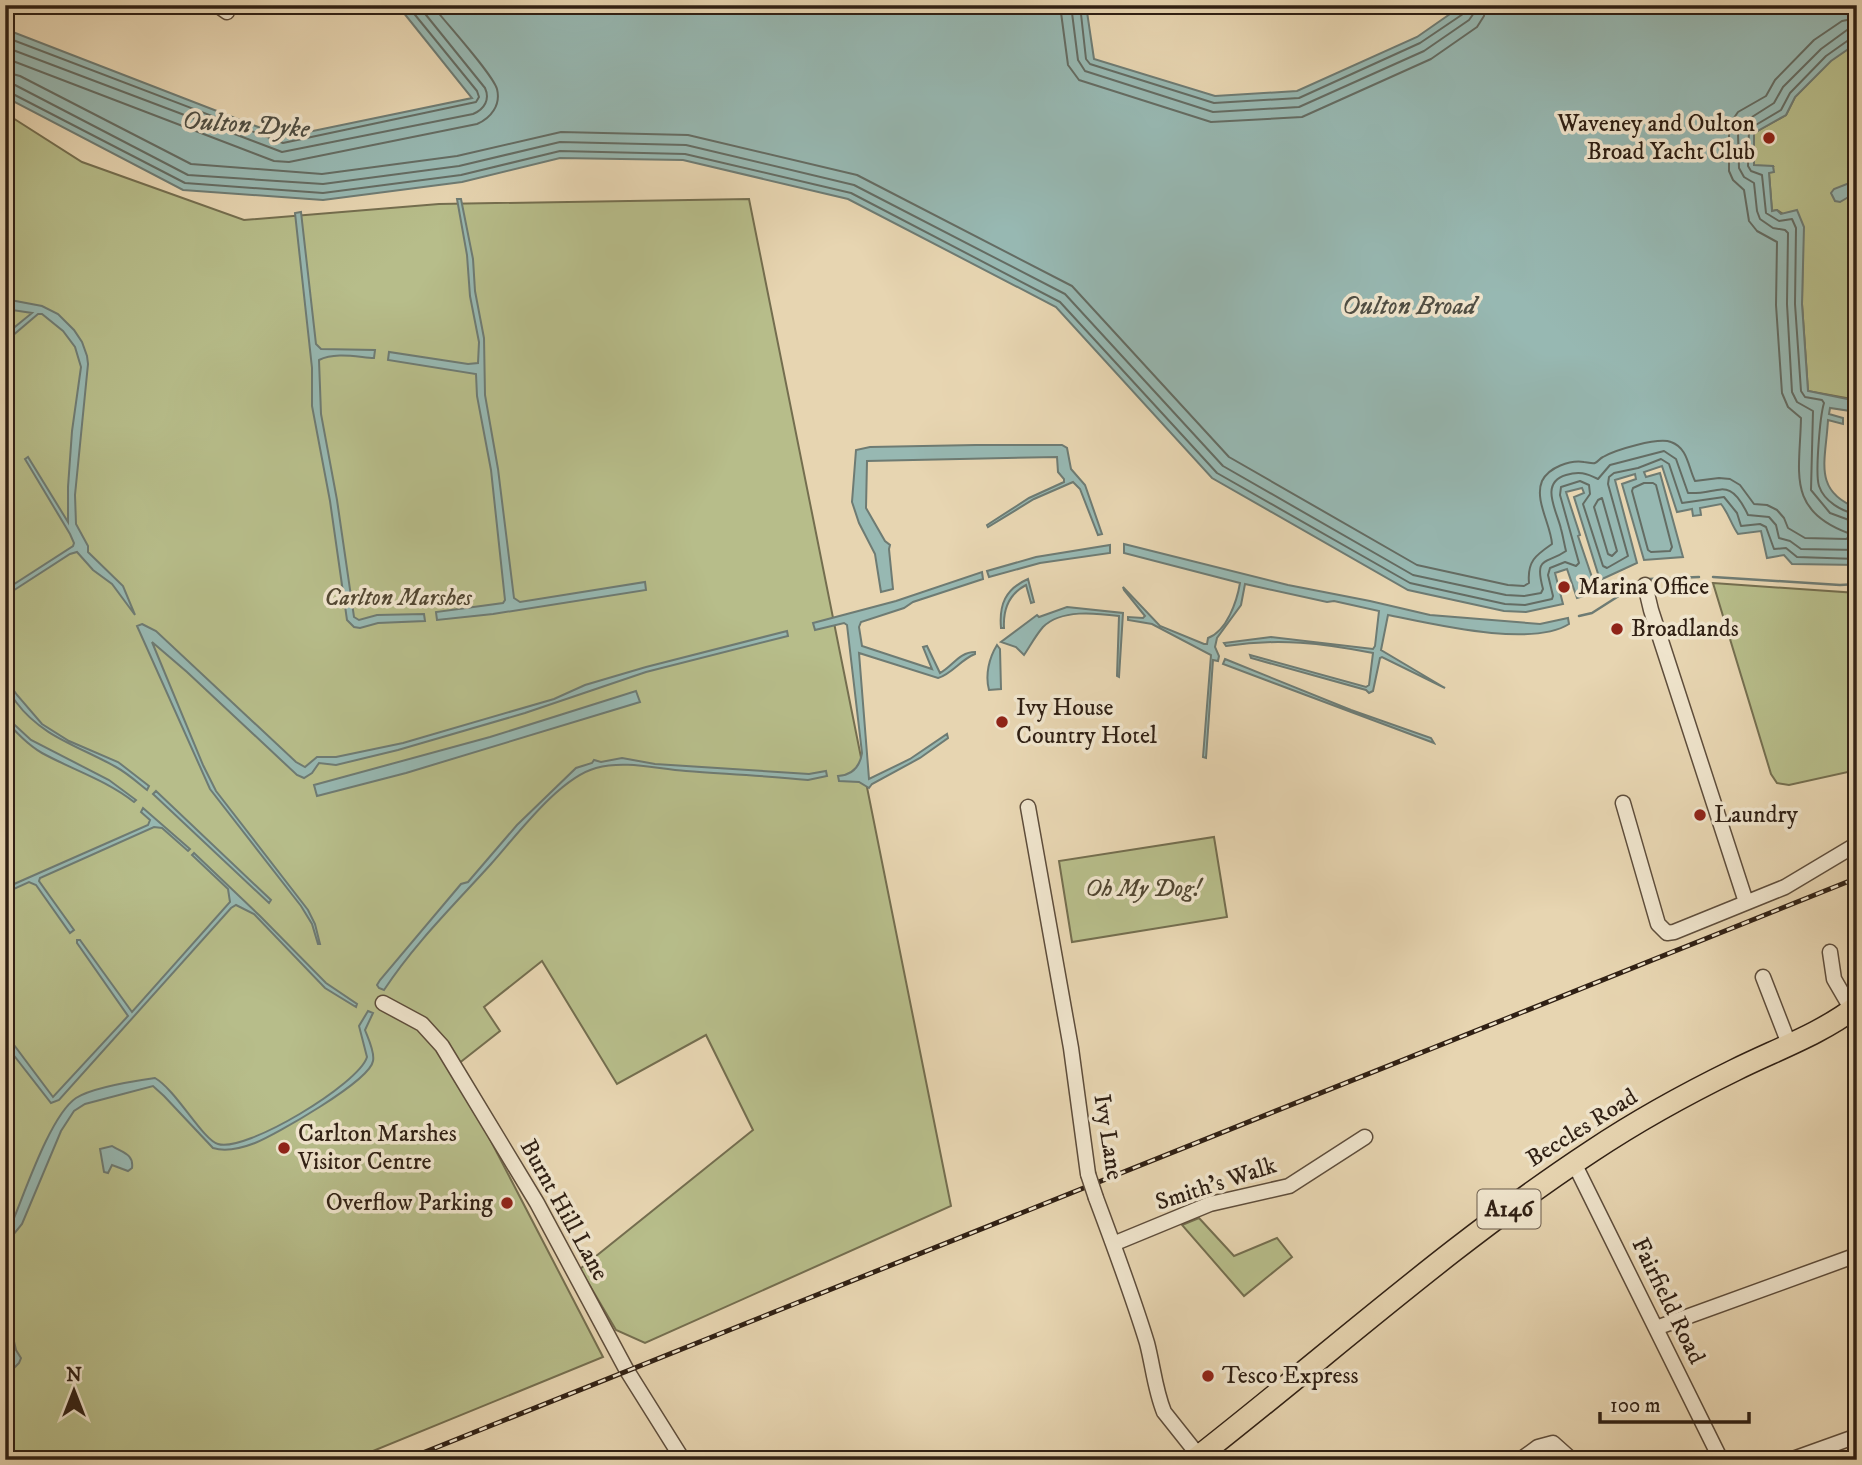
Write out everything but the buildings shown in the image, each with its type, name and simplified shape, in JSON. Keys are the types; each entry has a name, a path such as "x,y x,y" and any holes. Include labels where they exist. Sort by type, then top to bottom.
{"highway":[{"name":"Beccles Road","path":"1196,1458 1532,1191 1619,1134 1700,1088 1854,1008"}],"street":[{"path":"1645,585 1746,902"},
{"path":"1623,803 1658,925 1667,933 1785,887 1857,844"},
{"name":"Ivy Lane","path":"1028,807 1071,1048 1088,1174 1148,1349 1160,1404 1196,1458"},
{"path":"1830,952 1834,979 1854,1008"},
{"path":"1763,977 1789,1044"},
{"name":"Burnt Hill Lane","path":"383,1003 422,1024 442,1046 537,1203 626,1369 683,1460"},
{"name":"Smith's Walk","path":"1113,1244 1210,1204 1289,1186 1365,1137"},
{"name":"Fairfield Road","path":"1574,1163 1721,1460"},
{"path":"1656,1328 1857,1255"},
{"path":"1790,1460 1857,1436"},
{"path":"1520,1460 1538,1447 1553,1443 1572,1460"}],"green space":[{"path":"1857,43 1857,400 1808,391 1802,304 1803,227 1777,210 1772,211 1769,173 1773,167 1754,166 1754,133 1786,115 1795,97 1830,61"},
{"name":"Carlton Marshes","path":"5,113 82,162 244,220 439,204 749,199 951,1206 645,1343 616,1330 580,1269 753,1130 706,1035 617,1084 542,961 484,1007 500,1031 453,1068 603,1357 351,1460 5,1460"},
{"path":"1713,583 1857,593 1857,770 1789,785 1777,783 1771,774"},
{"name":"Oh My Dog!","path":"1214,837 1227,917 1072,942 1059,861"},
{"path":"1199,1218 1234,1256 1277,1238 1292,1257 1244,1296 1182,1225"}],"water":[{"name":"Oulton Broad","path":"1086,5 1094,59 1215,96 1297,91 1417,37 1463,5 1857,5 1857,43 1831,61 1795,97 1786,115 1754,133 1754,165 1773,166 1774,172 1769,173 1772,211 1777,210 1781,214 1797,210 1804,227 1802,304 1808,391 1857,401 1857,412 1830,408 1829,414 1843,418 1843,424 1828,420 1824,461 1825,473 1833,493 1857,508 1857,565 1792,564 1784,555 1767,558 1761,531 1738,534 1721,504 1700,508 1701,515 1693,516 1692,509 1677,512 1662,466 1644,472 1646,477 1660,473 1683,557 1644,560 1622,484 1636,479 1635,474 1615,480 1637,563 1600,580 1574,497 1584,493 1582,488 1566,492 1597,592 1577,598 1567,569 1555,573 1563,604 1526,612 1504,611 1408,590 1212,478 1056,307 848,199 683,160 560,158 462,182 323,200 183,190 5,97 5,29 284,137 472,98 399,7"},
{"path":"1857,180 1857,192 1840,202 1835,201 1831,193 1834,189"},
{"path":"457,199 461,199 473,259 475,291 484,338 485,395 498,469 514,598 520,602 645,582 646,590 437,620 436,612 503,603 505,600 491,470 477,396 476,374 388,360 389,352 468,364 478,363 479,342"},
{"path":"301,212 316,344 321,349 375,350 374,358 339,356 319,360 321,414 354,617 359,620 377,615 424,614 425,621 378,623 360,628 354,627 347,620 330,501 312,406 312,368 295,213"},
{"path":"5,299 42,306 58,314 82,342 88,364 75,495 76,524 88,546 88,552 123,586 135,615 112,584 93,570 77,552 5,596 5,590 74,543 25,459 28,457 68,522 72,431 81,367 75,347 63,331 42,314 38,314 5,342 5,335 32,313 5,309"},
{"path":"1062,445 1067,448 1071,469 1085,485 1102,534 1098,535 1080,489 1073,482 1034,499 988,527 987,525 1029,498 1064,482 1058,472 1057,457 867,461 866,508 890,545 893,589 881,592 875,554 852,502 856,450 870,447"},
{"path":"1124,544 1288,585 1430,615 1540,624 1568,618 1569,624 1552,631 1507,634 1455,628 1388,615 1381,650 1445,688 1382,657 1373,691 1369,693 1251,658 1250,655 1366,687 1369,685 1373,653 1300,643 1264,642 1226,646 1224,643 1271,637 1373,649 1379,611 1245,584 1241,605 1217,638 1215,647 1219,656 1218,661 1213,660 1206,758 1203,757 1211,655 1152,624 1128,620 1128,617 1145,616 1123,587 1160,626 1207,644 1208,638 1221,629 1230,615 1240,583 1124,553"},
{"path":"1110,545 1110,553 1040,563 989,577 987,571 1036,557"},
{"path":"982,572 983,579 861,622 859,627 862,646 932,669 923,647 927,646 940,673 965,654 975,654 938,678 859,653 869,779 910,759 947,734 948,738 869,788 859,782 839,781 838,776 855,769 862,753 847,625 844,623 815,630 813,623 896,601"},
{"path":"1028,579 1034,602 1031,603 1026,585 1020,589 1008,603 1004,628 1001,628 1001,612 1005,599 1014,588"},
{"path":"1067,607 1123,613 1119,677 1119,616 1079,614 1059,617 1043,627 1024,655 1016,647 1001,642 1037,615 1039,617"},
{"path":"142,624 156,631 296,762 305,767 317,757 336,757 403,743 554,699 585,685 646,667 787,631 788,636 646,672 525,713 398,750 336,765 319,763 312,773 304,778 297,775 152,642 216,791 308,910 315,924 318,944 312,924 301,906 210,789 137,626"},
{"path":"997,645 1000,649 1001,689 989,690 988,667"},
{"path":"1225,659 1351,710 1431,738 1434,743 1223,664"},
{"path":"5,678 42,724 69,741 118,762 149,786 147,790 120,769 62,740 37,724 9,693"},
{"path":"636,691 640,702 406,773 317,796 314,785 490,737"},
{"path":"5,716 31,740 109,780 136,800 134,802 101,781 37,750 13,729"},
{"path":"622,758 655,764 809,774 826,771 827,776 808,780 630,765 596,768 582,774 539,809 422,940 384,990 379,988 377,985 380,980 461,884 468,882 517,825 576,768 594,760 601,762"},
{"path":"156,791 271,900 269,903 153,794"},
{"path":"143,808 190,849 188,851 162,828 154,827 40,878 39,881 74,930 70,933 36,885 29,882 5,893 5,888 148,825 150,820 141,812"},
{"path":"194,853 326,983 357,1004 356,1007 325,988 254,914 236,905 59,1100 51,1103 5,1044 5,1033 53,1097 128,1016 77,940 80,940 132,1012 230,902 228,889 192,855"},
{"path":"368,1011 373,1013 365,1030 373,1061 368,1070 340,1094 281,1130 250,1145 229,1149 213,1148 153,1086 85,1104 74,1111 61,1131 22,1224 5,1245 5,1230 14,1218 49,1136 57,1120 76,1098 103,1088 155,1078 172,1093 212,1141 232,1144 275,1128 300,1114 359,1069 367,1057 359,1026"},
{"path":"112,1146 129,1157 132,1168 128,1171 112,1165 108,1173 104,1172 100,1149"},
{"path":"5,1329 12,1333 21,1358 11,1371 5,1369"}],"waterway":[{"path":"1649,579 1699,577"},
{"path":"1713,577 1857,584"},
{"path":"1579,616 1592,613 1639,583"}],"railway":[{"path":"405,1460 1857,878"}],"place":[{"name":"Waveney and Oulton Broad Yacht Club","path":"1769,138"},
{"name":"Marina Office","path":"1564,587"},
{"name":"Broadlands","path":"1617,629"},
{"name":"Ivy House Country Hotel","path":"1002,722"},
{"name":"Laundry","path":"1700,815"},
{"name":"Carlton Marshes Visitor Centre","path":"284,1148"},
{"name":"Overflow Parking","path":"507,1203"},
{"name":"Tesco Express","path":"1208,1376"}],"water label":[{"name":"Oulton Dyke","path":"246,125"}]}
